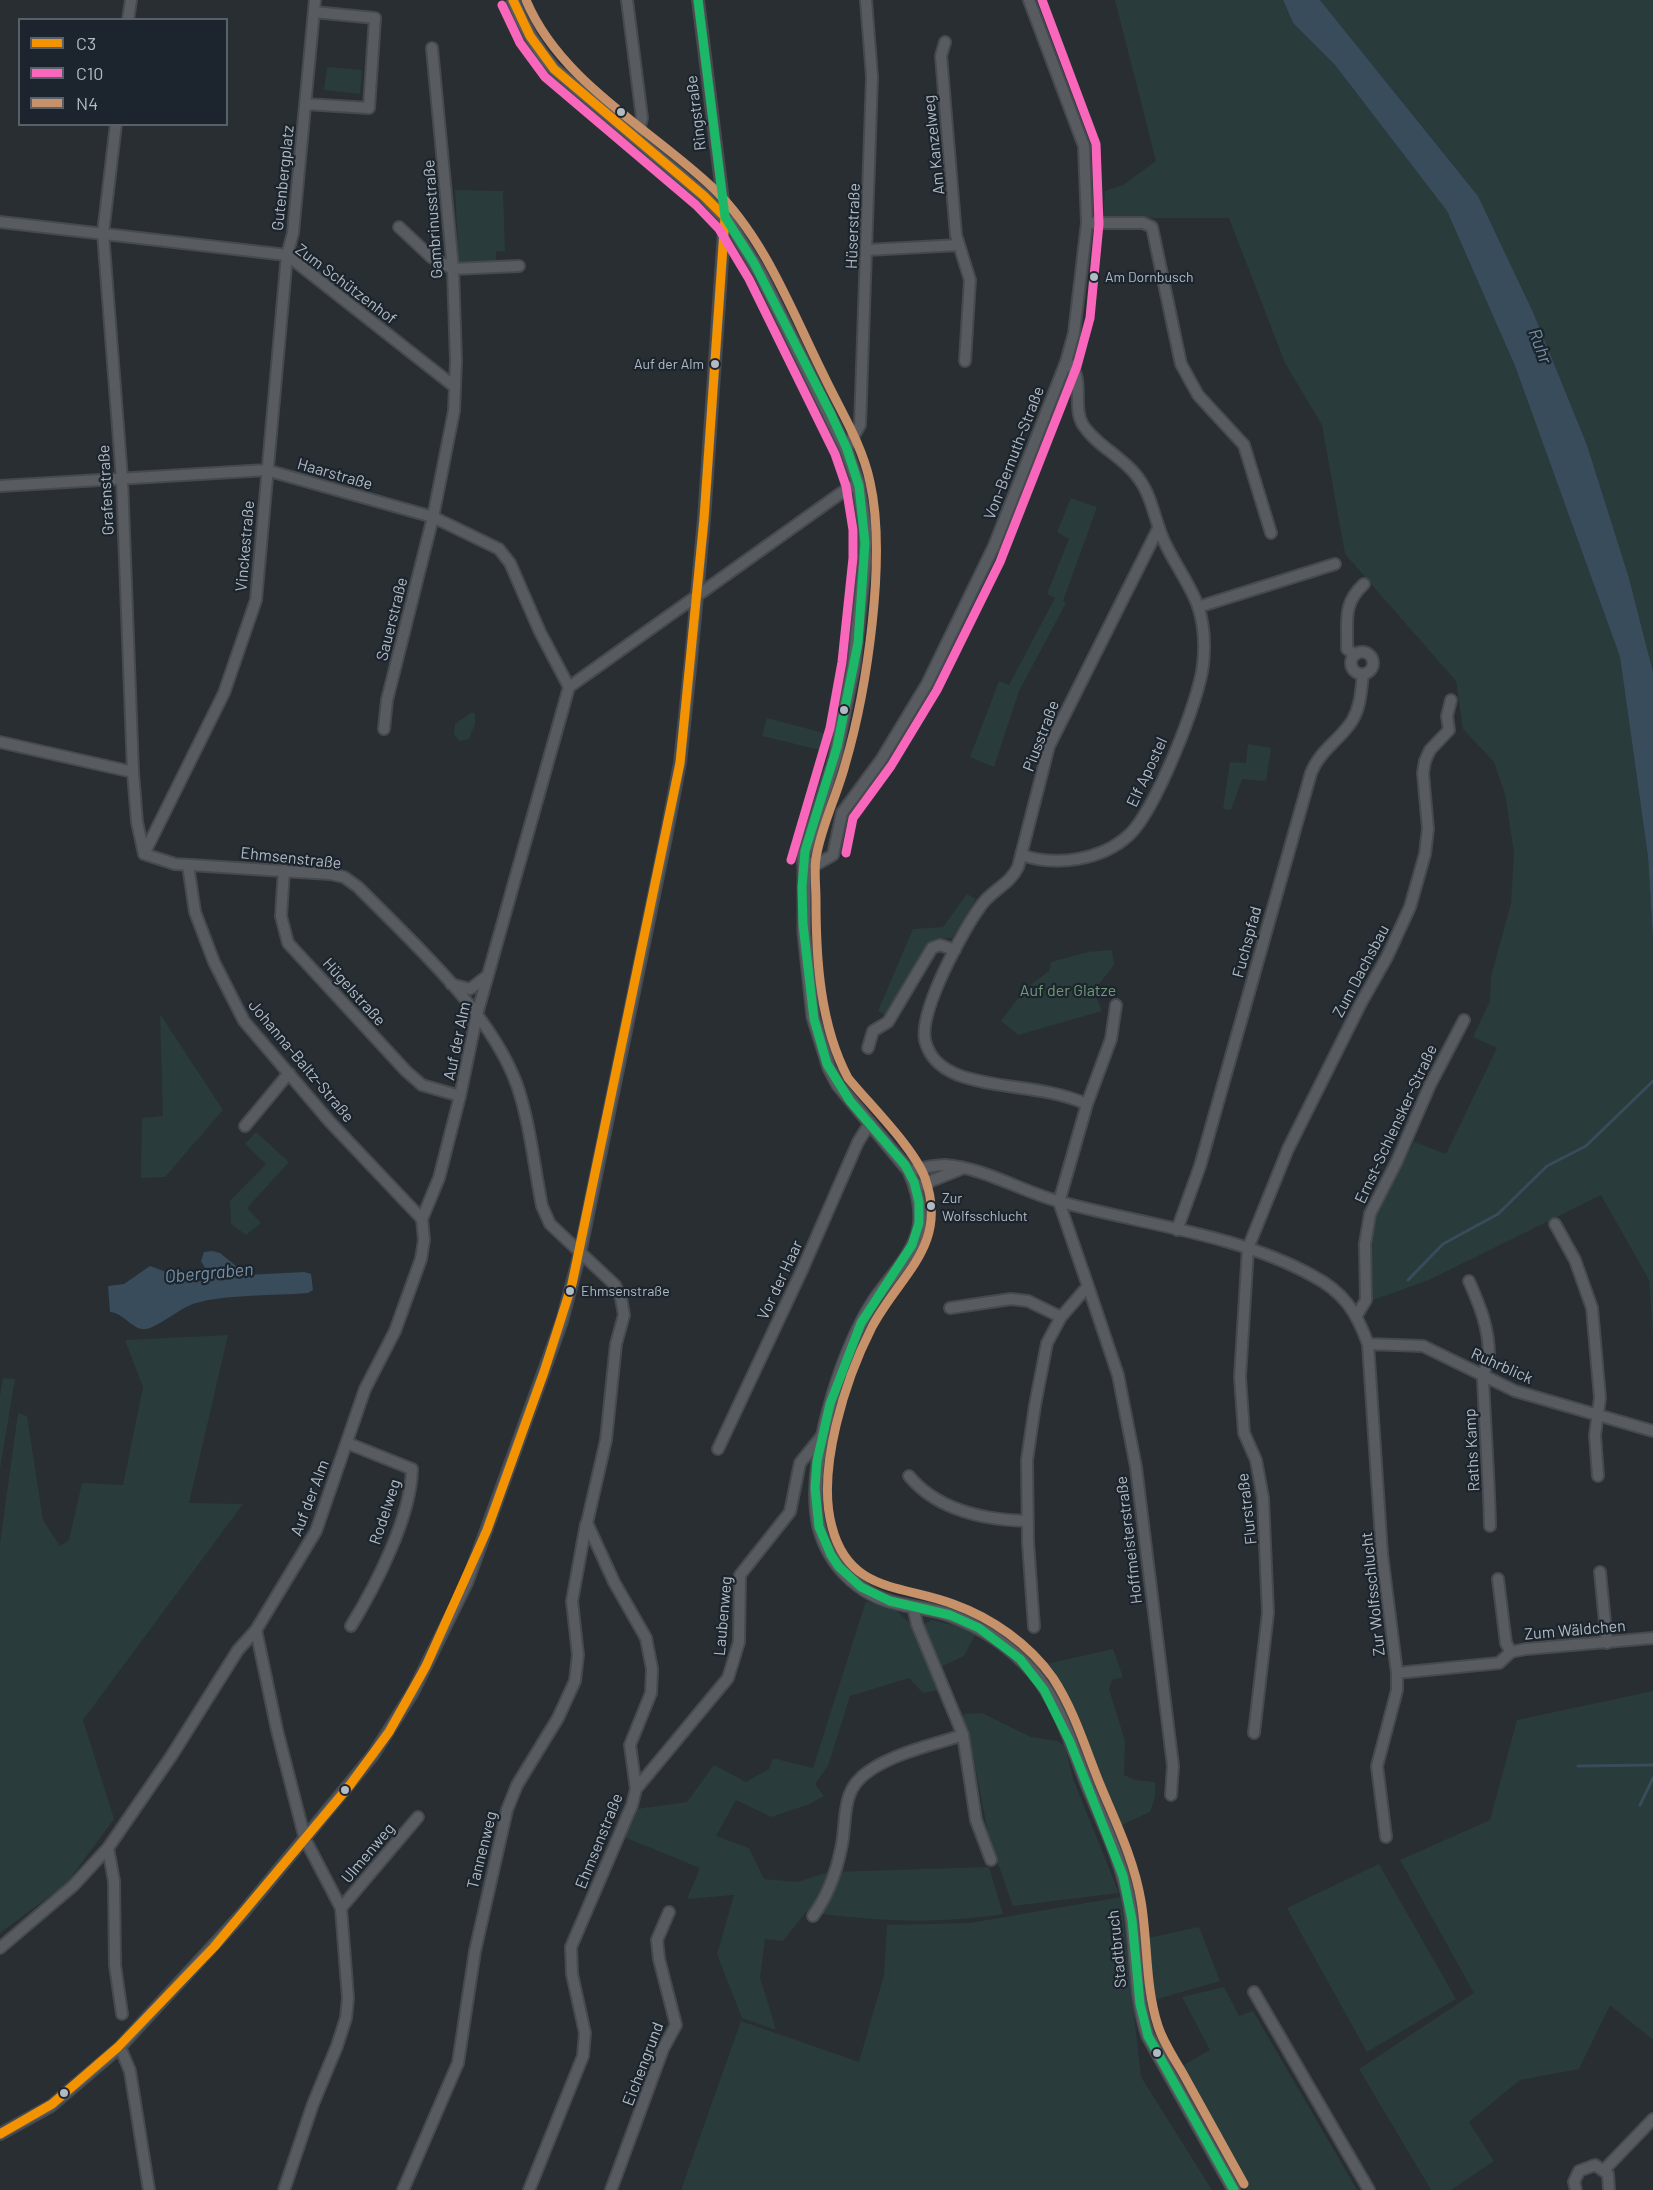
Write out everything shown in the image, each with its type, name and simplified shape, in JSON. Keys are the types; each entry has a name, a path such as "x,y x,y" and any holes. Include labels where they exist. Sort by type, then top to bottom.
{"street":[{"path":"128,18 130,0"},
{"name":"Gutenbergplatz","path":"287,255 293,233 315,0"},
{"name":"Stadtbruch","path":"513,0 540,53 554,69 704,195 725,217 743,242 846,449 858,483 865,529 865,559 854,664 838,746 810,832 803,863 804,933 817,1032 838,1085 909,1171 916,1187 920,1217 916,1236 872,1304 857,1334 821,1437 816,1467 815,1499 824,1544 843,1573 857,1586 894,1603 950,1615 971,1624 999,1641 1028,1668 1045,1688 1059,1714 1122,1872 1130,1908 1141,2011 1148,2036 1234,2190"},
{"path":"627,0 642,118 637,139"},
{"name":"Ringstraße","path":"0,2134 51,2106 120,2047 199,1964 373,1755 390,1730 432,1656 467,1583 552,1352 580,1253 680,763 704,519 725,217 698,0"},
{"name":"Hüserstraße","path":"846,449 860,425 872,77 866,0"},
{"name":"Von-Bernuth-Straße","path":"803,863 819,863 833,855 842,813 881,760 940,660 994,546 1066,362 1078,315 1087,223 1084,146 1029,0"},
{"name":"Gutenbergplatz","path":"306,104 369,108 375,18 314,12"},
{"name":"Am Kanzelweg","path":"945,42 941,56 959,245 970,280 965,361"},
{"name":"Gambrinusstraße","path":"432,48 453,269 455,387"},
{"name":"Grafenstraße","path":"116,126 103,233 122,479 133,772 137,822 144,854"},
{"name":"Zum Schützenhof","path":"0,222 287,255 455,387"},
{"path":"1087,223 1143,223 1152,227 1181,364 1198,395 1244,445 1271,533"},
{"path":"399,227 431,256 453,269 519,266"},
{"path":"867,250 959,245"},
{"name":"Vinckestraße","path":"144,854 162,823 225,693 256,600 287,255"},
{"name":"Elf Apostel","path":"1022,855 1053,862 1081,858 1120,842 1143,818 1169,765 1203,665 1198,607 1158,527 1150,498 1136,475 1083,424 1079,410 1076,374 1073,366 1066,362"},
{"path":"433,517 454,411 455,387"},
{"name":"Haarstraße","path":"0,486 266,470 433,517 499,549 510,563 540,632 569,687"},
{"path":"569,687 841,492 858,483"},
{"name":"Sauerstraße","path":"384,729 387,700 433,517"},
{"name":"Piusstraße","path":"1087,1104 1053,1092 971,1078 950,1071 936,1063 928,1049 925,1033 936,991 955,950 982,904 1013,877 1022,855 1049,746 1158,527"},
{"path":"1198,607 1335,564"},
{"path":"1363,674 1352,668 1351,661 1355,655 1347,649 1348,607 1351,596 1364,584"},
{"name":"Fuchspfad","path":"1177,1230 1200,1166 1311,773 1323,751 1352,721 1362,695 1363,674 1371,669 1372,660 1365,652 1355,655"},
{"name":"Auf der Alm","path":"0,1948 73,1886 108,1848 172,1755 238,1650 256,1630 316,1531 365,1389 395,1331 421,1259 424,1240 422,1219 439,1178 460,1096 477,1014 569,687"},
{"name":"Zum Dachsbau","path":"1248,1248 1288,1149 1360,1003 1387,957 1410,907 1425,854 1428,829 1423,773 1425,760 1430,750 1449,730 1447,716 1451,700"},
{"path":"0,742 133,772"},
{"name":"Ehmsenstraße","path":"144,854 174,864 284,870 344,877 358,887 477,1014 499,1046 517,1086 542,1206 550,1224 615,1285 621,1298 624,1315 616,1344 606,1440 587,1523 614,1582 646,1638 650,1656 651,1693 629,1751 636,1789 572,1947 572,1974 585,2033 583,2056 529,2190"},
{"name":"Johanna-Baltz-Straße","path":"188,865 195,912 214,962 244,1021 336,1129 422,1219"},
{"name":"Hügelstraße","path":"284,870 281,916 288,943 406,1071 422,1085 460,1096"},
{"path":"868,1048 873,1031 888,1022 932,948 940,945 955,950"},
{"name":"Auf der Alm","path":"449,983 470,989 479,985 488,976"},
{"path":"1059,1202 1087,1104 1111,1039 1116,1005"},
{"name":"Ernst-Schlensker-Straße","path":"1357,1315 1366,1300 1365,1245 1370,1214 1397,1161 1430,1085 1464,1020"},
{"path":"246,1126 289,1073"},
{"name":"Vor der Haar","path":"718,1449 803,1268 858,1142 870,1123"},
{"path":"909,1171 935,1166 962,1169 1002,1180 1059,1202 1248,1248 1315,1276 1338,1293 1357,1315 1368,1344"},
{"path":"916,1187 962,1169"},
{"name":"Hoffmeisterstraße","path":"1059,1202 1118,1375 1136,1467 1173,1766 1171,1795"},
{"path":"1555,1224 1575,1260 1592,1308 1600,1398 1595,1436 1598,1476"},
{"name":"Flurstraße","path":"1248,1248 1240,1377 1244,1433 1256,1460 1263,1498 1268,1613 1254,1733"},
{"name":"Raths Kamp","path":"1469,1281 1486,1321 1488,1336 1489,1360 1483,1374 1488,1443 1490,1526"},
{"path":"1034,1627 1027,1460 1035,1405 1047,1343 1061,1317 1088,1286"},
{"path":"950,1308 1011,1299 1028,1301 1061,1317"},
{"name":"Ruhrblick","path":"1368,1344 1422,1346 1515,1391 1653,1431"},
{"name":"Zur Wolfsschlucht","path":"1368,1344 1382,1554 1397,1673 1397,1690 1377,1766 1386,1838"},
{"name":"Laubenweg","path":"636,1789 728,1678 739,1642 740,1575 790,1512 801,1463 821,1437"},
{"name":"Rodelweg","path":"347,1443 412,1469 411,1488 374,1589 351,1626"},
{"path":"909,1476 921,1490 950,1507 1008,1520 1028,1521"},
{"name":"Tannenweg","path":"403,2190 441,2108 458,2063 470,1974 485,1899 507,1810 517,1785 564,1708 575,1682 578,1655 572,1601 587,1523"},
{"path":"1600,1572 1607,1643"},
{"path":"1498,1579 1506,1643 1511,1652"},
{"path":"913,1606 917,1624 963,1735 976,1820 991,1860"},
{"path":"256,1630 277,1730 305,1839 341,1908 348,1998 346,2018 313,2104 284,2190"},
{"name":"Zum Wäldchen","path":"1397,1673 1499,1663 1511,1652 1653,1638"},
{"path":"813,1916 826,1894 840,1855 845,1801 853,1785 868,1772 885,1762 963,1735"},
{"name":"Ulmenweg","path":"341,1908 418,1817"},
{"path":"108,1848 114,1881 115,1965 122,2013"},
{"name":"Eichengrund","path":"611,2190 663,2049 676,2025 659,1959 657,1940 669,1912"},
{"path":"1254,1992 1369,2190"},
{"path":"120,2047 130,2071 148,2190"},
{"path":"1604,2170 1653,2119"},
{"path":"1576,2190 1576,2176 1584,2167 1594,2165 1604,2170 1610,2180 1609,2190"}],"green space":[{"path":"1115,0 1283,0 1293,23 1335,65 1447,211 1515,366 1620,657 1648,857 1653,939 1653,1334 1649,1280 1601,1195 1429,1280 1373,1300 1371,1244 1376,1218 1414,1142 1446,1154 1497,1048 1473,1037 1490,1001 1491,977 1511,903 1514,853 1505,794 1494,762 1463,729 1456,681 1345,554 1322,425 1285,363 1229,218 1103,218 1105,191 1123,185 1156,161"},
{"path":"1320,0 1653,0 1653,672 1629,578 1587,445 1533,312 1478,196"},
{"path":"327,67 362,70 360,94 324,90"},
{"path":"455,190 503,191 505,251 496,251 496,261 459,262"},
{"path":"1071,498 1097,507 1063,601 1066,603 1019,691 994,767 970,757 999,681 1009,685 1055,598 1047,594 1069,539 1057,532"},
{"path":"472,712 475,714 475,724 469,739 459,741 454,734 455,724"},
{"path":"767,718 824,733 820,750 762,736"},
{"path":"1248,744 1271,748 1266,781 1242,779 1231,810 1223,809 1230,762 1246,763"},
{"path":"967,894 976,899 952,938 935,939 925,946 885,1015 878,1011 913,929 943,927"},
{"name":"Auf der Glatze","path":"1112,950 1114,965 1094,991 1102,1011 1018,1035 1001,1021 1025,989 1049,971 1051,962 1088,952"},
{"path":"160,1014 223,1110 165,1177 141,1178 142,1118 163,1116"},
{"path":"256,1132 289,1162 247,1208 261,1223 246,1235 231,1224 230,1201 266,1164 245,1144"},
{"path":"228,1335 189,1503 243,1504 83,1720 114,1819 66,1884 0,1933 0,1543 18,1413 27,1416 43,1520 60,1546 69,1540 82,1483 123,1485 143,1387 125,1340"},
{"path":"3,1378 15,1379 0,1469 0,1396"},
{"path":"866,1601 896,1610 915,1629 932,1620 957,1626 975,1635 964,1656 932,1671 939,1690 923,1693 909,1678 850,1696 828,1766 815,1784 824,1796 810,1804 771,1817 736,1800 716,1836 749,1848 764,1879 797,1882 829,1872 989,1867 1003,1914 929,1921 856,1918 806,1912 783,1941 765,1939 760,1977 776,2030 742,2018 717,1954 734,1895 687,1899 700,1868 624,1837 637,1809 687,1802 714,1765 746,1782 769,1769 773,1758 813,1768"},
{"path":"1113,1649 1123,1677 1112,1680 1109,1689 1125,1741 1124,1775 1135,1780 1155,1782 1155,1797 1150,1812 1115,1828 1109,1821 1047,1675 1046,1664"},
{"path":"1653,1691 1653,2040 1610,2005 1579,2069 1520,2080 1469,2122 1494,2161 1451,2190 1431,2190 1359,2069 1474,1993 1400,1860 1490,1820 1517,1720"},
{"path":"982,1713 1031,1737 1058,1741 1065,1746 1073,1779 1119,1893 1013,1906 989,1838 969,1734 961,1721 964,1714"},
{"path":"1379,1864 1456,1999 1367,2052 1287,1908"},
{"path":"1121,1897 1141,2077 1212,2190 681,2190 741,2021 859,2062 884,1975 887,1925 970,1923"},
{"path":"1199,1927 1220,1981 1147,2002 1143,1939"},
{"path":"1224,1987 1239,2016 1253,2011 1357,2190 1247,2190 1177,2069 1210,2050 1182,1997"}],"water":[{"name":"Ruhr","path":"1283,0 1320,0 1478,196 1533,312 1587,445 1629,578 1653,672 1653,939 1648,857 1620,657 1515,366 1447,211 1335,65 1293,23"},
{"name":"Obergraben","path":"204,1252 220,1253 247,1275 304,1272 311,1274 313,1290 308,1293 237,1297 196,1303 146,1329 141,1329 120,1315 110,1312 108,1286 124,1284 150,1266 191,1281 208,1281 209,1275 201,1261"}],"waterway":[{"path":"1408,1280 1443,1244 1498,1214 1547,1166 1586,1146 1653,1081"},
{"path":"1578,1766 1653,1765"},
{"path":"1640,1805 1653,1778"}],"transit line":[{"name":"C3","path":"513,0 530,36 554,69 704,196 725,217"},
{"name":"N4","path":"526,0 541,29 561,56 584,80 609,103 689,166 713,188 748,229 789,302 850,428 862,454 870,482 875,513 876,547 872,624 861,700 853,734 816,858 819,969 826,1014 839,1058 848,1078 902,1140 919,1166 925,1178 931,1202 931,1223 918,1258 872,1327 844,1397 836,1424 828,1478 828,1504 832,1527 840,1548 851,1564 865,1575 880,1583 953,1604 982,1617 1021,1643 1053,1678 1079,1729 1134,1870 1141,1901 1151,1995 1161,2033 1244,2184"},
{"path":"698,0 725,217 754,263 831,414 847,449 859,486 865,543 858,643 837,747 805,851 802,887 803,924 814,1019 827,1064 850,1101 905,1165 914,1182 919,1202 919,1223 912,1245 861,1323 830,1404 817,1461 815,1488 819,1527 839,1567 861,1587 890,1601 950,1615 979,1628 1020,1659 1044,1690 1070,1742 1123,1876 1132,1920 1140,2004 1148,2036 1234,2190"},
{"name":"C10","path":"846,853 853,818 891,766 937,690 1000,562 1077,366 1090,318 1099,224 1096,144 1042,0"},
{"name":"C10","path":"502,5 520,43 545,77 696,205 719,229 749,279 835,454 846,486 853,530 853,558 842,662 830,728 791,860"},
{"name":"C3","path":"0,2134 52,2104 118,2047 214,1947 350,1785 389,1732 426,1666 487,1530 544,1372 572,1284 680,763 704,519 725,217"}],"place":[{"name":"Am Dornbusch","path":"1094,277"},
{"name":"Auf der Alm","path":"715,364"},
{"name":"Zur Wolfsschlucht","path":"931,1206"},
{"name":"Ehmsenstraße","path":"570,1291"}]}
